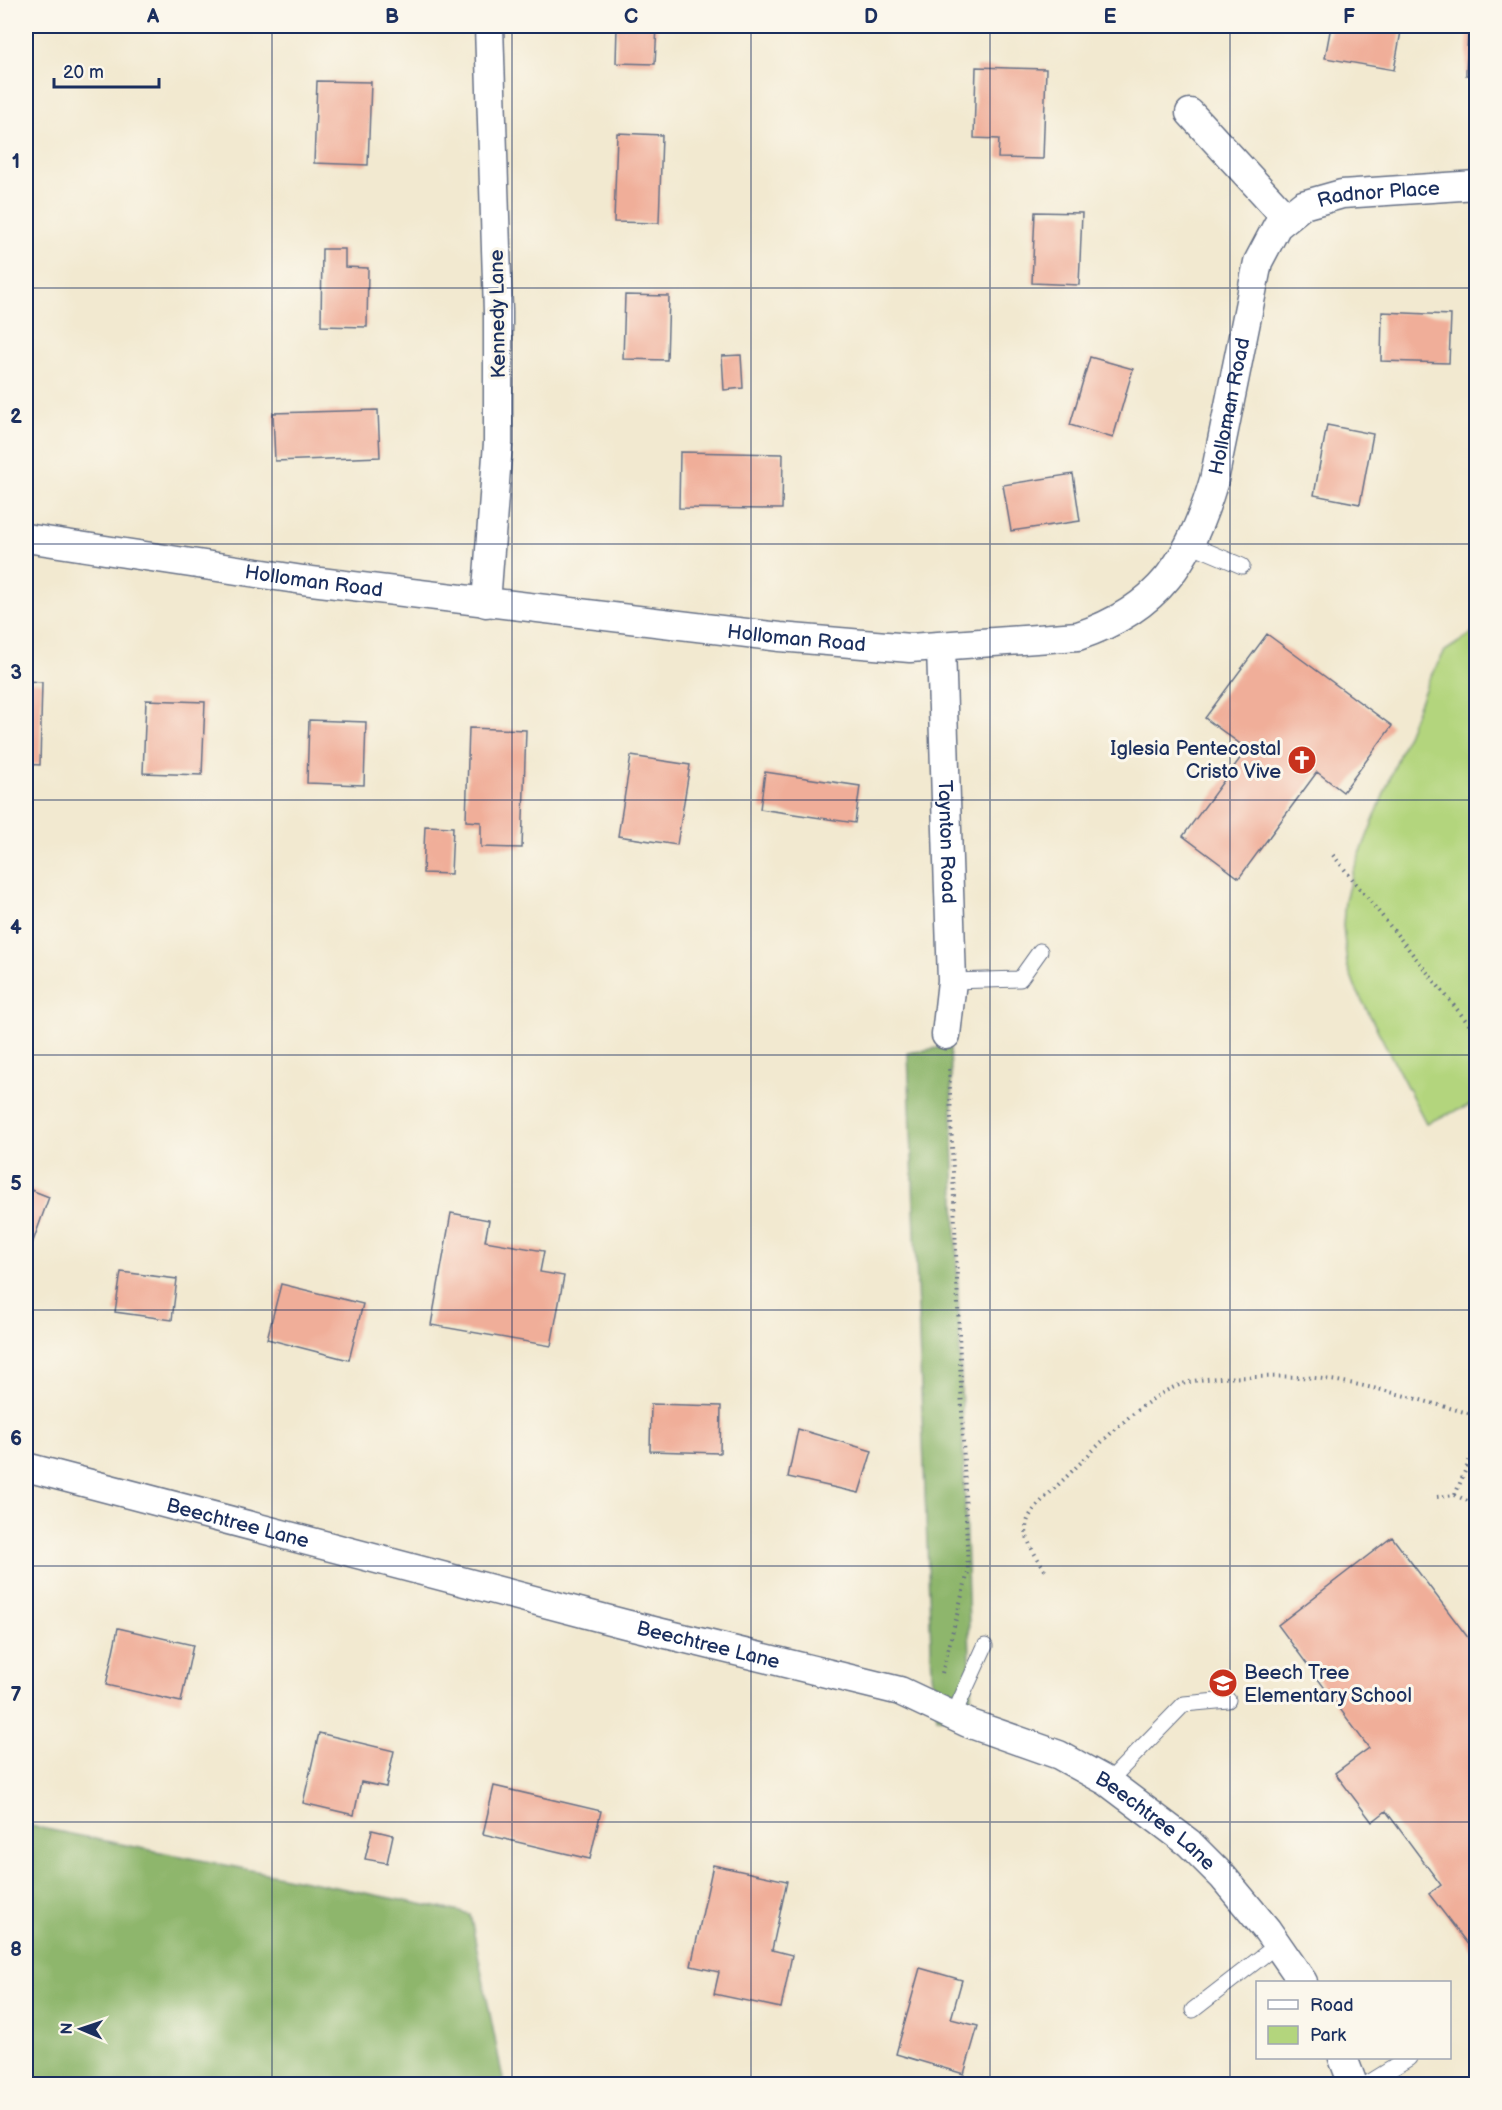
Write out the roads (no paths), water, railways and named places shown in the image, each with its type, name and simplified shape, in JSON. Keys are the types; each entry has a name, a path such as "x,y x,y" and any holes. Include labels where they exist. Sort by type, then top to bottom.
{"street":[{"name":"Kennedy Lane","path":"486,603 498,443 498,312 489,26"},
{"path":"1190,113 1286,217"},
{"name":"Radnor Place","path":"1286,217 1303,205 1342,194 1476,185"},
{"name":"Holloman Road","path":"26,538 303,580 780,637 910,648 941,648 1078,636 1105,627 1129,614 1160,589 1182,560 1190,544 1204,513 1214,480 1258,262 1268,239 1286,217"},
{"name":"Taynton Road","path":"941,648 952,981 946,1035"},
{"name":"Beechtree Lane","path":"26,1467 625,1624 900,1691 953,1716 1059,1755 1108,1782 1189,1843 1223,1877 1302,1981"},
{"path":"1343,2059 1353,2085"}],"lane":[{"path":"1190,544 1242,566"},
{"path":"952,981 1020,979 1040,951"},
{"path":"953,1716 985,1646"},
{"path":"1108,1782 1184,1704 1228,1700"},
{"path":"1193,2010 1277,1946"},
{"path":"1367,2085 1407,2059"}],"place":[{"name":"Iglesia Pentecostal Cristo Vive","path":"1302,760"},
{"name":"Beech Tree Elementary School","path":"1223,1683"}]}
